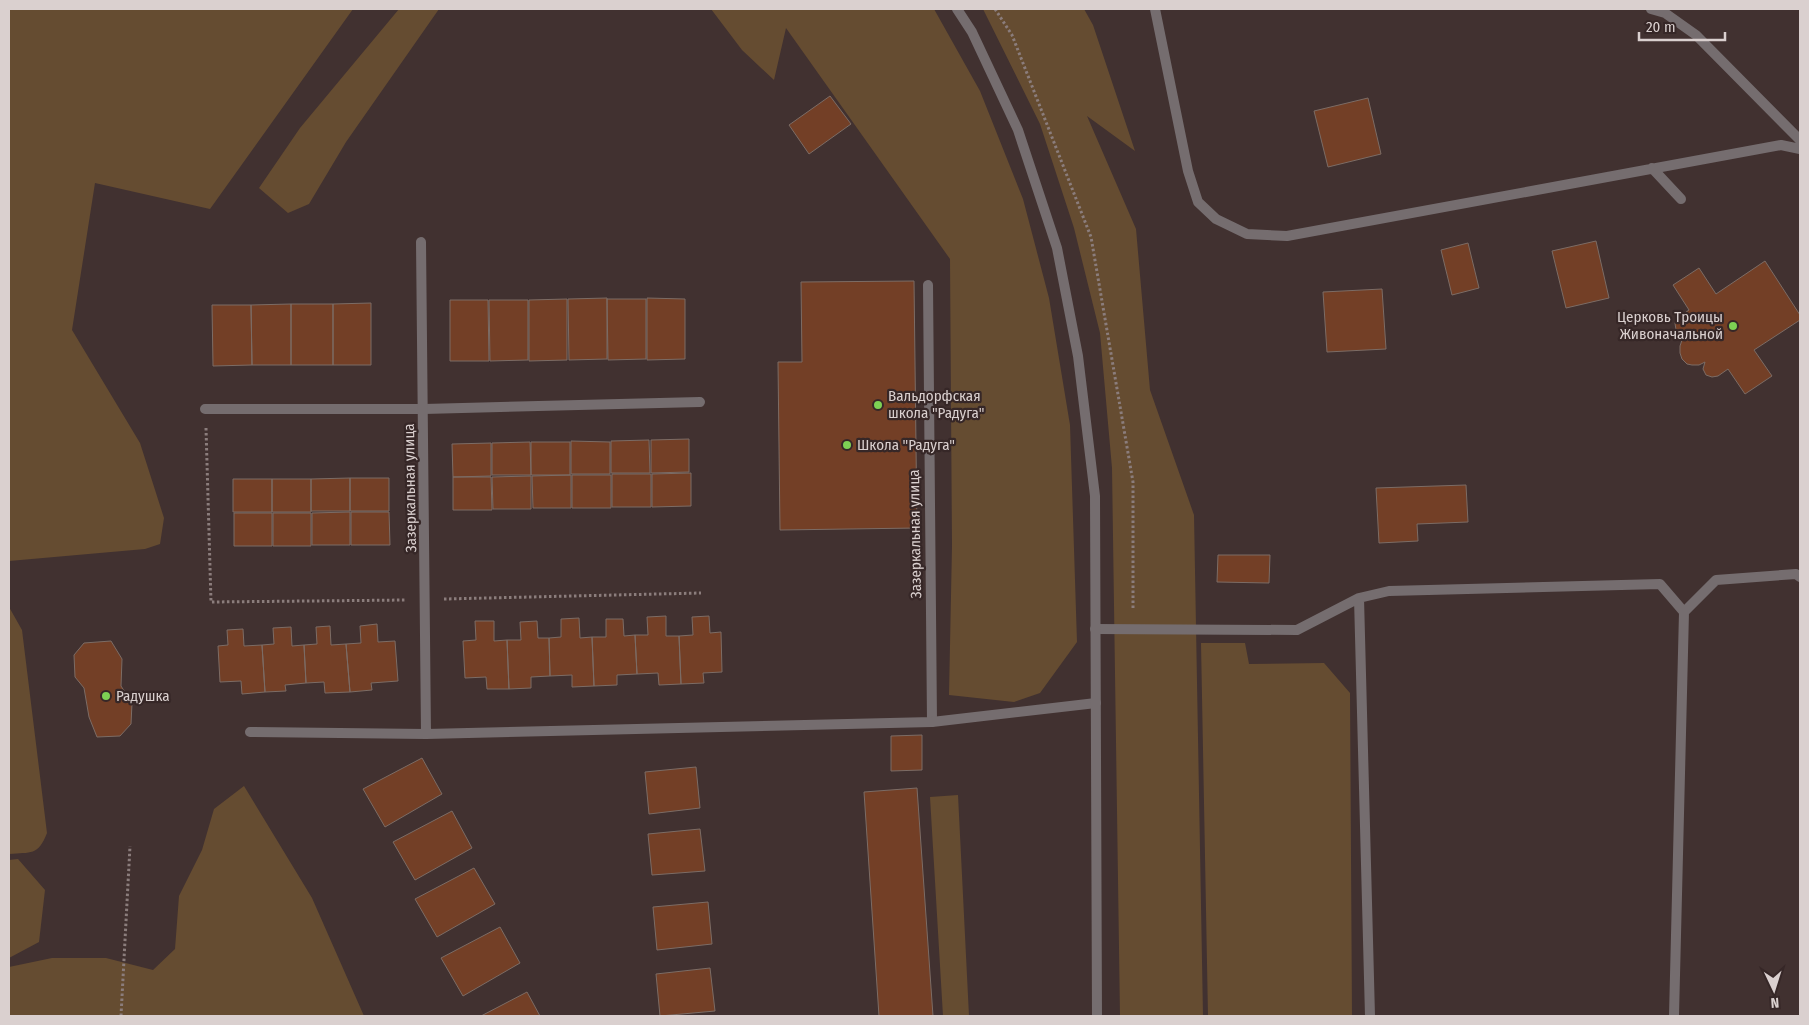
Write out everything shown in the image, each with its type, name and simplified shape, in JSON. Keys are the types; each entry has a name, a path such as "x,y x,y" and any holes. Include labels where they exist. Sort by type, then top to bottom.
{"street":[{"path":"957,9 972,32 1018,130 1057,248 1078,356 1094,496 1097,1016"},
{"path":"1155,9 1188,171 1198,202 1216,219 1247,234 1286,236 1781,144 1800,149"},
{"path":"1651,9 1664,13 1696,35 1800,140"},
{"path":"1652,168 1681,199"},
{"name":"Зазеркальная улица","path":"421,242 426,734"},
{"name":"Зазеркальная улица","path":"928,285 932,722"},
{"path":"205,409 424,409 700,402"},
{"path":"1684,612 1716,580 1796,574 1800,578"},
{"path":"1095,629 1297,630 1359,598 1389,591 1660,584 1684,612 1674,1016"},
{"path":"1359,598 1370,1016"},
{"path":"250,732 426,734 932,722 1096,703"}],"path":[{"path":"205,409 211,602 426,600 701,593"},
{"path":"121,1016 130,846"}],"shaded area":[{"path":"9,9 353,9 210,209 95,183 72,330 140,443 164,518 160,544 145,549 9,561"},
{"path":"399,9 439,9 346,142 309,204 288,213 259,188 300,128"},
{"path":"711,9 934,9 980,91 1023,199 1049,298 1070,425 1077,642 1040,693 1014,702 949,695 952,546 950,259 786,28 774,80 742,50"},
{"path":"983,9 1084,9 1093,25 1135,151 1087,116 1136,229 1150,390 1194,515 1203,1016 1120,1016 1112,468 1100,333 1074,228 1040,124"},
{"path":"9,607 22,630 47,833 37,849 28,853 9,854"},
{"path":"1201,643 1245,643 1249,664 1324,663 1350,693 1352,1016 1208,1016"},
{"path":"244,786 312,898 364,1016 9,1016 9,967 52,958 106,958 153,970 175,949 179,896 202,850 214,809"},
{"path":"958,795 969,1016 943,1016 930,797"},
{"path":"18,859 45,890 39,942 9,958 9,860"}],"building":[{"path":"830,96 851,124 809,154 789,125"},
{"path":"1368,98 1381,154 1328,167 1314,111"},
{"path":"1596,241 1609,298 1566,308 1552,251"},
{"path":"1468,243 1479,288 1452,295 1441,250"},
{"name":"Церковь Троицы Живоначальной","path":"1765,261 1800,315 1800,320 1754,350 1772,376 1745,394 1728,369 1718,376 1712,377 1706,375 1703,369 1705,362 1699,365 1692,365 1687,364 1682,359 1680,346 1682,340 1687,337 1681,335 1676,330 1675,323 1679,317 1689,310 1673,285 1699,268 1716,294"},
{"name":"Школа \"Радуга\"","path":"914,281 917,528 780,530 778,362 802,362 801,282"},
{"path":"1382,289 1386,349 1327,352 1323,292"},
{"path":"607,298 607,359 569,360 568,299"},
{"path":"647,298 685,299 685,359 647,360"},
{"path":"567,299 567,360 529,361 529,300"},
{"path":"607,299 646,299 646,359 608,360"},
{"path":"450,300 488,300 489,361 450,361"},
{"path":"489,300 528,300 528,360 490,361"},
{"path":"371,303 371,365 333,365 333,304"},
{"path":"291,304 291,365 252,365 251,305"},
{"path":"291,304 333,304 333,365 291,365"},
{"path":"212,305 251,305 252,365 213,366"},
{"path":"689,439 689,472 651,473 651,440"},
{"path":"649,440 650,473 611,473 611,441"},
{"path":"571,441 610,442 610,474 571,474"},
{"path":"530,442 531,475 492,475 492,443"},
{"path":"531,442 570,442 570,475 531,475"},
{"path":"491,443 491,476 453,477 452,444"},
{"path":"691,473 691,506 652,507 652,474"},
{"path":"612,474 651,474 651,507 612,507"},
{"path":"571,475 571,508 533,508 532,476"},
{"path":"572,475 611,475 611,508 572,508"},
{"path":"531,476 531,509 493,509 492,477"},
{"path":"453,477 491,477 492,510 453,510"},
{"path":"350,478 350,511 311,511 311,479"},
{"path":"350,478 389,478 389,511 350,511"},
{"path":"233,479 272,479 272,512 233,512"},
{"path":"272,479 311,479 311,512 272,512"},
{"path":"1466,485 1468,522 1417,524 1418,541 1379,543 1376,488"},
{"path":"350,512 350,545 312,545 312,513"},
{"path":"351,512 389,512 390,545 351,545"},
{"path":"234,513 272,513 272,546 234,546"},
{"path":"273,513 311,513 311,546 273,546"},
{"path":"1218,555 1270,555 1269,583 1217,582"},
{"path":"666,616 666,636 679,636 681,684 659,685 658,673 637,674 635,635 648,635 647,617"},
{"path":"709,616 710,633 721,632 722,672 703,673 704,683 681,684 679,636 693,635 692,617"},
{"path":"579,618 580,638 592,637 594,686 572,687 572,675 550,676 549,638 561,637 561,619"},
{"path":"606,619 623,619 624,636 635,635 637,674 617,675 617,685 594,686 592,637 606,637"},
{"path":"475,621 494,621 494,641 507,640 509,689 487,689 486,677 465,678 463,641 476,640"},
{"path":"537,621 538,638 549,638 550,676 531,677 531,688 509,689 507,640 521,640 520,622"},
{"path":"377,624 378,642 395,641 398,681 371,683 372,690 350,692 346,644 361,643 360,626"},
{"path":"330,626 331,645 346,644 350,692 325,693 324,682 306,683 304,645 317,644 316,627"},
{"path":"291,627 292,646 304,645 306,683 285,685 286,691 265,692 262,645 274,644 273,628"},
{"path":"243,629 244,646 262,645 265,692 242,694 241,681 220,682 218,646 228,645 227,630"},
{"name":"Радушка","path":"111,641 122,659 121,686 132,703 131,724 120,736 97,737 89,717 84,688 75,677 74,655 84,643"},
{"path":"922,735 922,770 891,771 891,736"},
{"path":"422,758 442,794 385,827 363,789"},
{"path":"696,767 700,808 649,814 645,772"},
{"path":"917,788 933,1016 879,1016 864,792"},
{"path":"452,811 472,848 415,880 393,842"},
{"path":"700,829 705,871 652,875 648,834"},
{"path":"474,868 495,904 437,937 415,899"},
{"path":"708,902 712,944 657,950 653,907"},
{"path":"500,927 520,963 463,996 441,958"},
{"path":"710,968 715,1011 660,1016 656,974"},
{"path":"527,992 540,1016 481,1016"}],"place":[{"name":"Церковь Троицы Живоначальной","path":"1733,326"},
{"name":"Вальдорфская школа \"Радуга\"","path":"878,405"},
{"name":"Школа \"Радуга\"","path":"847,445"},
{"name":"Радушка","path":"106,696"}]}
